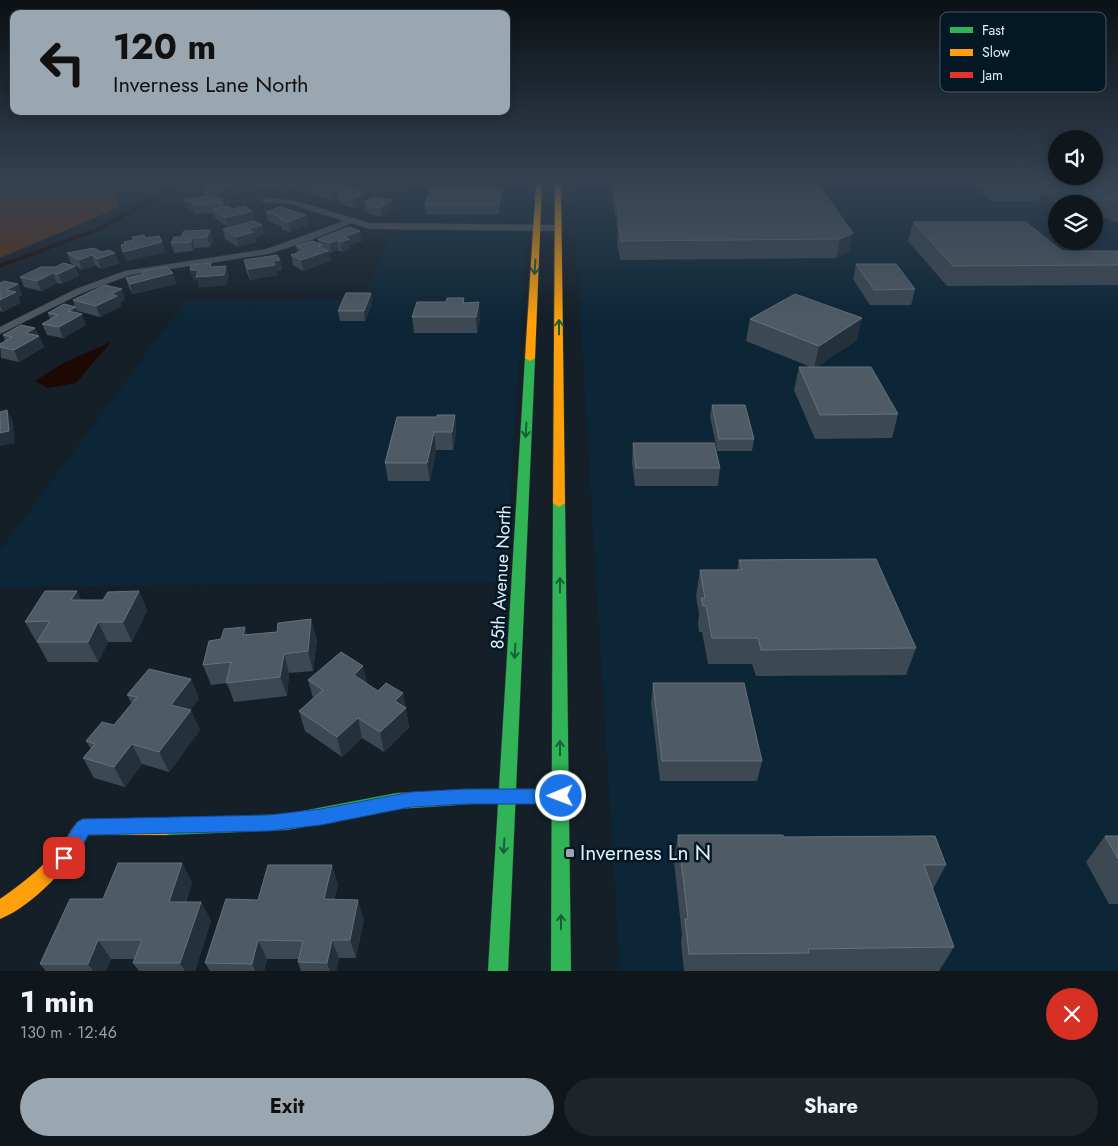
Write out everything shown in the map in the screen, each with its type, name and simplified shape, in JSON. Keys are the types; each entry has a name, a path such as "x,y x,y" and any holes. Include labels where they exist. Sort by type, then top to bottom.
{"main road":[{"name":"85th Avenue North","path":"498,971 536,229"},
{"path":"559,229 561,971"},
{"path":"0,910 57,868 72,849 83,827 269,823 321,817 411,799 561,796"}],"street":[{"path":"0,331 89,288 125,274 170,265 256,254 329,229"}],"shaded area":[{"path":"0,229 67,229 0,258"},
{"path":"575,229 1048,229 1048,250 1103,250 1103,229 1118,229 1118,971 620,971"},
{"path":"393,232 518,232 527,236 505,582 0,587 0,551 185,301 362,299"},
{"path":"111,342 76,383 48,388 35,381 65,362"}],"building":[{"path":"224,229 249,229 254,232 236,237"},
{"path":"343,229 360,231 344,237 349,239 341,242 337,240 330,243 318,239"},
{"path":"619,229 850,229 853,233 840,239 621,241"},
{"path":"920,229 1035,229 1048,240 1048,250 1118,251 1118,265 953,266"},
{"path":"210,230 207,237 192,238 191,242 171,243 174,237 181,237 184,231"},
{"path":"144,235 145,238 159,236 162,242 123,252 121,245 125,244 124,242 134,240 132,237"},
{"path":"313,241 322,245 318,246 328,251 301,260 291,255 305,250 296,246"},
{"path":"94,248 102,252 109,250 115,253 97,259 92,255 79,260 67,253"},
{"path":"277,255 280,260 273,261 275,265 248,269 244,260"},
{"path":"63,263 75,266 58,274 53,273 37,281 20,277 41,267 56,267"},
{"path":"211,263 210,267 226,266 224,275 196,277 198,270 190,270 191,265"},
{"path":"856,264 896,264 915,289 874,290"},
{"path":"167,267 173,273 130,284 126,278 144,274 142,271"},
{"path":"4,281 18,284 6,290 16,292 0,300 0,283"},
{"path":"105,285 122,289 111,294 117,296 96,306 73,300"},
{"path":"346,293 371,293 364,311 338,311"},
{"path":"795,294 862,318 819,346 750,319"},
{"path":"447,298 464,298 463,303 479,302 476,317 412,317 417,302 446,302"},
{"path":"64,304 76,307 68,311 82,314 59,327 42,324 58,315 48,313"},
{"path":"21,325 35,328 26,333 39,336 14,350 0,347 0,344 12,337 3,335"},
{"path":"799,367 871,367 898,414 820,415"},
{"path":"712,405 745,405 754,439 719,439"},
{"path":"7,410 9,431 0,433 0,412"},
{"path":"437,415 455,415 452,432 434,432 427,463 385,463 397,417 437,417"},
{"path":"633,443 714,443 720,468 636,468"},
{"path":"876,559 916,648 761,650 758,638 712,638 706,606 703,606 701,598 705,598 700,570 742,570 739,560"},
{"path":"45,591 77,591 71,600 103,600 108,592 139,591 123,622 98,622 88,642 37,642 50,621 25,622"},
{"path":"311,619 308,651 284,654 280,677 226,683 231,662 203,665 209,641 221,639 224,629 245,627 243,635 277,632 278,623"},
{"path":"341,652 363,666 354,675 378,691 386,683 403,693 395,701 406,708 380,732 358,718 337,737 299,711 323,690 308,680"},
{"path":"149,669 191,679 171,705 191,710 159,752 132,744 114,767 83,758 95,744 86,741 102,722 114,725 137,697 127,695"},
{"path":"653,683 744,683 762,761 662,761"},
{"path":"678,835 783,835 784,837 935,836 946,865 924,865 954,947 808,949 809,953 689,954 685,919 688,919"},
{"path":"1105,836 1118,836 1118,859"},
{"path":"118,863 182,863 169,902 201,902 180,963 133,963 142,940 98,940 88,964 40,964 70,899 103,899"},
{"path":"268,865 332,865 324,899 358,900 350,940 332,940 327,963 298,962 303,941 258,940 252,964 205,963 226,899 258,900"}],"waterway":[{"path":"0,266 98,229"}],"traffic: fast":[{"path":"498,971 530,358"},
{"path":"559,503 561,971"},
{"path":"166,827 287,822 397,801 486,796"}],"traffic: slow":[{"path":"530,358 537,229"},
{"path":"558,229 559,503"},
{"path":"0,910 47,874 66,853 83,827 166,827"}],"traffic: jam":[{"path":"486,796 561,796"}],"place":[{"name":"Inverness Ln N","path":"570,853"}],"route":[{"path":"64,858 72,849 83,827 178,827 289,822 411,799 561,796"}]}
